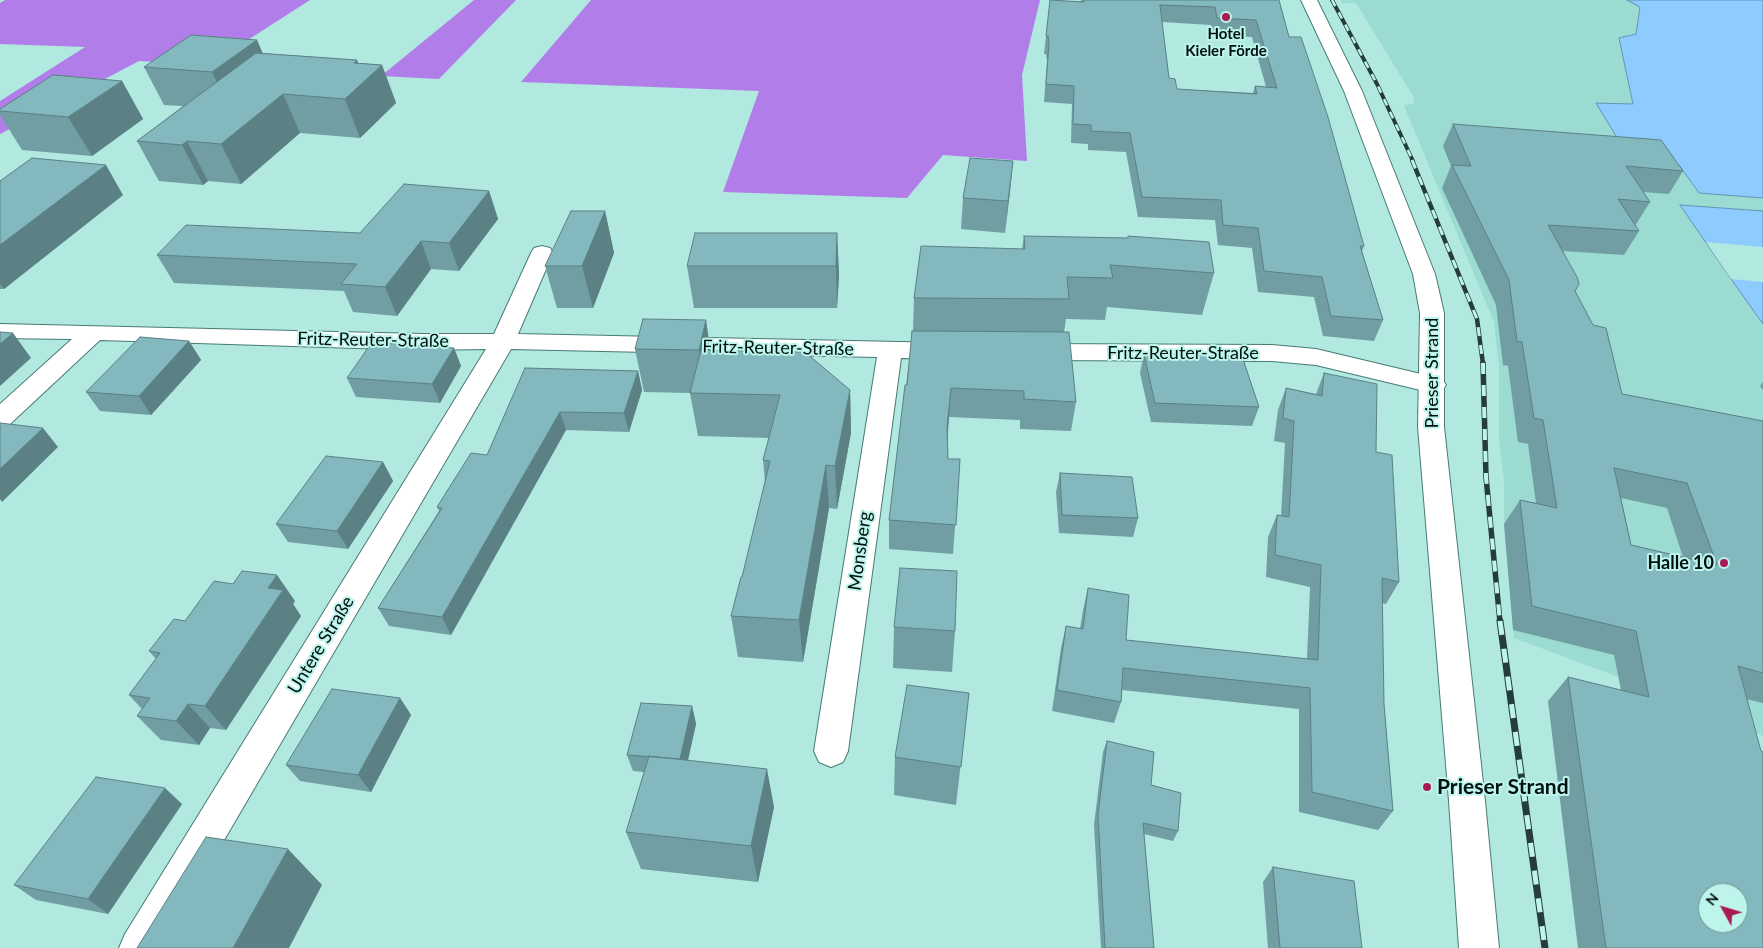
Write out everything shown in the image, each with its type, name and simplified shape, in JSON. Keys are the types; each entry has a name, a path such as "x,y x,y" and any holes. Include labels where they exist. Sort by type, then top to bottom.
{"street":[{"name":"Prieser Strand","path":"1309,0 1353,91 1424,274 1432,314 1433,385 1431,427 1479,948"},
{"name":"Untere Straße","path":"138,948 503,341 542,253"},
{"name":"Fritz-Reuter-Straße","path":"0,331 422,342 503,341 968,351"},
{"path":"0,419 94,332"},
{"name":"Monsberg","path":"831,751 890,350"},
{"name":"Fritz-Reuter-Straße","path":"1007,351 1272,353 1308,356 1371,368 1433,385"}],"shaded area":[{"path":"5,0 310,0 209,65 139,61 0,134 0,101 85,47 0,44 0,3"},
{"path":"474,0 516,0 439,79 381,76"},
{"path":"591,0 1040,0 1022,75 1027,161 943,155 907,198 723,192 759,91 521,82"},
{"path":"1341,0 1627,0 1640,7 1636,34 1620,39 1633,104 1596,103 1679,165 1699,193 1763,198 1763,211 1681,206 1763,324 1763,736 1715,713 1514,638 1504,524 1504,481 1499,440 1499,366 1494,322 1404,105 1414,104 1413,96 1356,3 1342,3"},
{"path":"1627,0 1763,0 1763,198 1699,193 1679,165 1619,141 1596,103 1633,104 1619,38 1636,34 1640,7"},
{"path":"1680,205 1763,211 1763,324 1731,279"}],"pier":[{"path":"1706,242 1763,247 1763,282 1731,279"}],"building":[{"path":"1050,0 1084,2 1084,0 1279,0 1289,37 1301,37 1328,117 1364,246 1360,246 1383,320 1331,316 1322,277 1264,271 1258,228 1223,225 1221,200 1142,197 1130,133 1091,131 1091,125 1073,124 1074,86 1046,84 1049,43 1048,36 1046,36","holes":["1160,5 1215,7 1217,18 1256,20 1277,88 1255,86 1257,94 1177,89 1175,79 1169,78"]},
{"path":"191,35 257,40 212,72 144,67"},
{"path":"256,53 357,60 354,63 382,65 345,99 283,94 221,144 187,141 182,145 137,141"},
{"path":"53,75 122,81 68,117 0,111 0,109"},
{"path":"1453,124 1661,140 1683,171 1626,166 1650,202 1618,199 1639,231 1548,225 1577,277 1579,284 1575,291 1593,325 1606,328 1622,394 1763,421 1763,673 1738,666 1761,751 1763,752 1763,948 1606,948 1568,677 1649,697 1636,631 1532,606 1520,500 1557,508 1543,420 1534,418 1522,342 1517,341 1509,280 1452,165 1471,166","holes":["1614,468 1687,483 1717,565 1631,545"]},
{"path":"32,158 106,165 0,245 0,181"},
{"path":"970,158 1013,161 1008,201 963,198"},
{"path":"404,184 489,191 449,243 421,241 385,287 341,284 357,264 157,255 186,225 360,233"},
{"path":"571,211 605,211 582,266 545,266"},
{"path":"695,233 837,233 836,266 687,266"},
{"path":"1024,236 1128,238 1128,236 1209,242 1214,273 1110,265 1113,278 1067,277 1069,299 914,298 921,246 1025,249"},
{"path":"643,319 706,320 699,350 635,349"},
{"path":"912,331 1069,332 1076,402 1024,399 1024,391 951,388 947,427 948,459 960,459 956,525 889,520 905,385 907,385"},
{"path":"0,332 13,333 0,344"},
{"path":"140,337 189,341 139,396 86,392"},
{"path":"372,342 454,348 432,384 347,378"},
{"path":"701,350 805,352 850,390 835,466 826,465 799,620 731,616 770,461 763,460 780,395 690,393"},
{"path":"1144,354 1242,356 1259,407 1155,403"},
{"path":"525,368 638,371 624,413 560,412 442,617 378,608 442,508 437,507 471,453 487,455"},
{"path":"1324,373 1377,384 1376,452 1392,455 1399,582 1382,578 1384,704 1393,811 1312,792 1310,688 1123,668 1121,702 1057,690 1066,626 1083,629 1088,588 1129,595 1126,640 1318,660 1321,565 1275,555 1277,515 1289,517 1294,421 1283,418 1286,388 1322,396"},
{"path":"0,423 43,428 0,469"},
{"path":"326,456 383,462 337,531 276,524"},
{"path":"1060,473 1132,477 1138,518 1062,515"},
{"path":"900,568 957,571 955,631 894,627"},
{"path":"242,571 277,575 268,588 283,590 205,706 188,704 176,721 137,716 150,698 129,695 160,653 149,651 174,619 185,621 214,581 233,584"},
{"path":"907,685 969,693 961,767 895,757"},
{"path":"332,689 400,698 358,775 286,765"},
{"path":"641,703 692,706 680,759 627,755"},
{"path":"1107,741 1154,752 1151,785 1181,793 1178,831 1143,823 1154,948 1105,948 1098,815"},
{"path":"649,756 767,769 751,846 626,832"},
{"path":"96,777 165,788 88,899 14,885"},
{"path":"206,837 288,849 233,948 137,948"},
{"path":"1273,867 1354,881 1362,948 1280,948"}],"railway":[{"path":"1332,0 1377,84 1413,161"},
{"path":"1412,160 1477,319 1483,364"},
{"path":"1483,363 1486,477 1500,622"},
{"path":"1500,621 1545,948"}],"place":[{"name":"Hotel Kieler Förde","path":"1226,17"},
{"name":"Halle 10","path":"1724,563"},
{"name":"Prieser Strand","path":"1427,787"}]}
